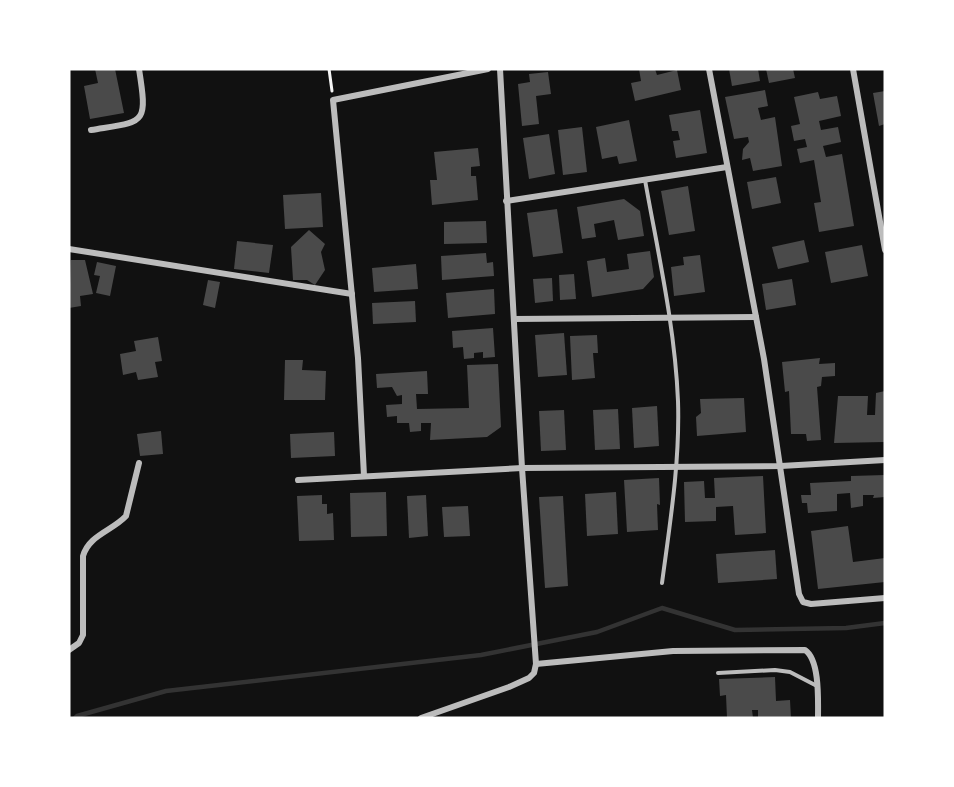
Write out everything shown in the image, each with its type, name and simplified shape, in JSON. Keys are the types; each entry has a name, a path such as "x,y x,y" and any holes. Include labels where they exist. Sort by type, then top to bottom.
{"street":[{"path":"91,130 135,122 141,115 145,104 139,69"},
{"path":"364,476 360,387 333,100 488,69"},
{"path":"421,718 529,678 534,673 536,661 522,468 500,69"},
{"path":"709,69 756,317 781,466 797,586 803,602 811,604 885,598"},
{"path":"853,69 885,250"},
{"path":"506,201 727,167"},
{"path":"69,249 352,294"},
{"path":"514,319 756,317"},
{"path":"298,480 522,468 781,466 885,460"},
{"path":"69,650 79,643 82,635 85,550 95,538 120,523 126,516 138,463"},
{"path":"536,661 673,651 807,651 812,657 819,718"}],"lane":[{"path":"645,179 676,363 678,402 676,468 662,583"},
{"path":"718,673 776,670 790,672 817,686"}],"path":[{"path":"329,69 333,100"}],"building":[{"path":"95,69 115,69 124,113 90,119 84,86 98,83"},
{"path":"639,69 655,69 657,75 677,70 681,90 635,101 631,83 641,81"},
{"path":"729,69 758,69 760,81 732,86"},
{"path":"766,69 793,69 795,78 769,83"},
{"path":"548,72 551,94 536,96 539,124 522,126 518,84 530,82 529,74"},
{"path":"765,90 768,106 758,108 761,120 775,117 782,166 753,171 750,158 742,160 743,149 749,142 748,137 734,139 725,97"},
{"path":"885,91 885,124 879,126 873,93"},
{"path":"818,92 820,99 837,96 841,116 819,121 821,130 838,127 841,142 823,146 826,157 842,154 854,226 819,232 814,203 821,202 814,160 800,163 797,149 807,147 805,139 794,141 791,126 800,124 794,97"},
{"path":"700,110 707,153 676,158 673,141 680,140 678,131 672,131 669,115"},
{"path":"629,120 637,161 619,164 617,156 602,159 596,127"},
{"path":"582,127 587,172 563,175 558,130"},
{"path":"549,134 555,174 529,179 523,138"},
{"path":"478,148 480,166 471,167 471,176 476,176 478,200 432,205 430,180 437,180 434,152"},
{"path":"776,177 781,203 752,209 747,182"},
{"path":"688,186 695,231 669,235 661,191"},
{"path":"321,193 323,227 285,229 283,195"},
{"path":"624,199 640,211 644,236 618,240 614,220 594,224 596,237 582,239 577,207"},
{"path":"557,209 563,253 533,257 527,213"},
{"path":"486,221 487,243 444,244 444,222"},
{"path":"309,230 325,244 321,252 325,270 315,285 307,280 293,280 291,247"},
{"path":"804,240 809,262 778,269 772,247"},
{"path":"237,241 273,245 269,273 234,269"},
{"path":"862,245 868,276 831,283 825,252"},
{"path":"650,251 654,277 643,289 592,297 587,261 605,258 607,272 629,269 627,254"},
{"path":"486,253 487,263 493,262 494,276 442,280 441,256"},
{"path":"700,255 705,292 674,296 671,267 684,265 683,257"},
{"path":"71,260 85,260 93,294 80,296 81,306 69,308"},
{"path":"97,262 116,266 110,296 96,293 100,276 94,275"},
{"path":"416,264 418,289 374,292 372,268"},
{"path":"574,274 576,299 560,300 559,275"},
{"path":"552,278 553,301 535,303 533,279"},
{"path":"792,279 796,305 766,310 762,284"},
{"path":"208,280 220,282 215,308 203,305"},
{"path":"494,289 495,314 448,318 446,293"},
{"path":"415,301 416,322 373,324 372,303"},
{"path":"493,328 495,357 483,358 483,352 474,353 474,358 464,359 463,347 453,348 452,331"},
{"path":"564,333 567,375 538,377 535,335"},
{"path":"597,335 598,353 593,353 595,378 572,380 570,336"},
{"path":"158,337 162,361 155,362 158,377 138,380 136,372 123,375 120,354 136,351 134,341"},
{"path":"820,358 819,364 835,363 835,376 822,377 821,386 817,387 821,440 807,441 806,434 791,434 789,391 785,392 782,362"},
{"path":"285,360 303,360 302,370 326,371 325,400 284,400"},
{"path":"498,364 501,427 487,437 430,440 431,423 421,423 421,431 410,432 409,423 397,423 397,416 387,417 386,405 402,404 402,395 397,396 392,387 377,388 376,374 427,371 428,394 416,394 417,409 469,408 467,365"},
{"path":"885,391 885,442 834,443 838,396 868,396 867,415 875,415 876,393"},
{"path":"744,398 746,432 697,436 696,417 701,413 700,399"},
{"path":"657,406 659,446 634,448 632,408"},
{"path":"618,409 620,449 595,450 593,410"},
{"path":"564,410 566,450 541,451 539,411"},
{"path":"161,431 163,454 140,456 137,434"},
{"path":"334,432 335,456 291,458 290,434"},
{"path":"885,475 885,497 873,498 874,495 863,495 863,506 851,508 850,493 837,494 837,511 808,513 807,503 802,503 801,495 811,495 810,483 851,481 851,476"},
{"path":"763,476 766,533 735,535 733,506 716,507 716,521 685,522 684,482 704,481 705,498 715,498 714,478"},
{"path":"659,478 658,530 627,532 624,480"},
{"path":"386,492 387,536 351,537 350,493"},
{"path":"616,492 618,534 587,536 585,494"},
{"path":"322,495 322,504 327,504 327,514 333,513 334,540 299,541 297,496"},
{"path":"426,495 428,536 409,538 407,496"},
{"path":"563,496 568,586 545,588 539,497"},
{"path":"468,506 470,536 444,537 442,507"},
{"path":"848,526 853,562 885,558 885,582 818,589 811,531"},
{"path":"775,550 777,579 718,583 716,554"},
{"path":"775,677 776,701 790,700 791,718 758,718 758,710 752,710 753,718 727,718 726,695 720,696 719,679"}],"waterway":[{"path":"75,718 166,691 481,655 597,632 662,608 735,630 846,628 885,623"}]}
